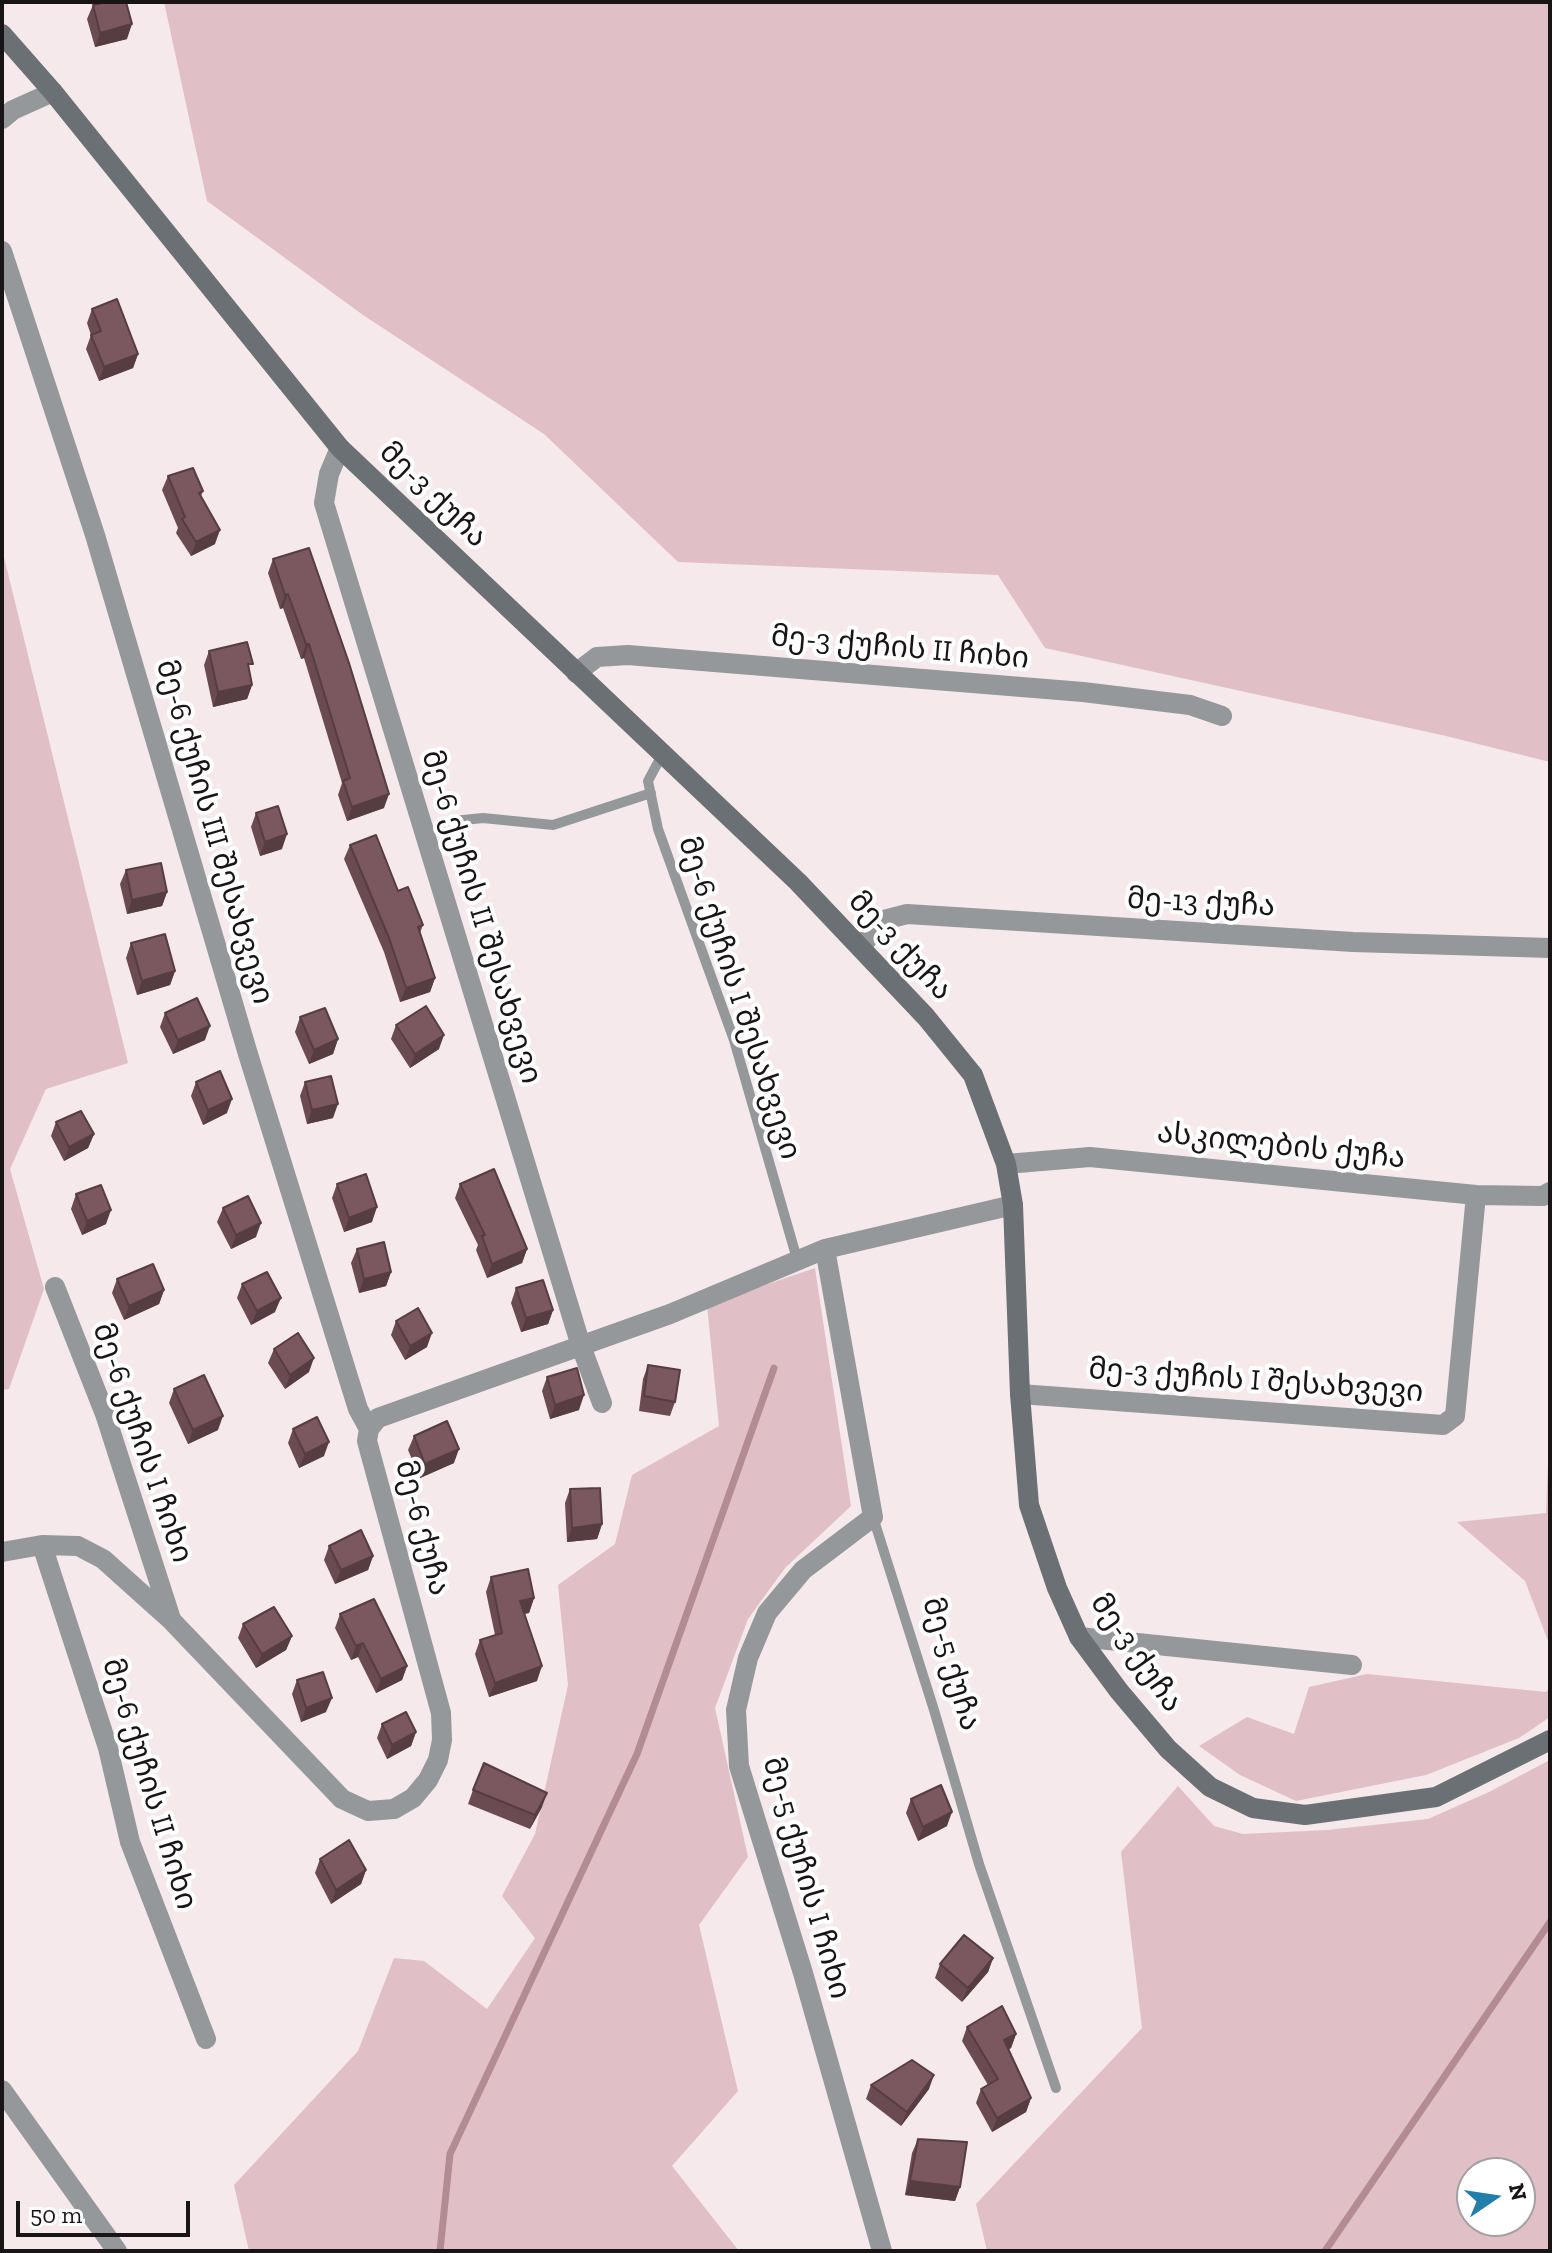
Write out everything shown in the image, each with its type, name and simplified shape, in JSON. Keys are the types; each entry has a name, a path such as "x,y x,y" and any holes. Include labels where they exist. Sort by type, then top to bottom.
{"street":[{"name":"მე-3 ქუჩა","path":"2,34 53,92 340,448 663,753 861,946 926,1017 973,1075 1006,1164 1013,1205 1020,1394 1029,1505 1057,1588 1079,1637 1168,1749 1210,1787 1253,1808 1305,1815 1436,1797 1550,1740"},
{"path":"2,119 13,110 53,92"},
{"name":"მე-6 ქუჩის III შესახვევი","path":"2,251 95,535 248,1054 358,1409 369,1429"},
{"name":"მე-6 ქუჩის II შესახვევი","path":"340,448 329,474 324,503 581,1346 602,1403"},
{"name":"მე-3 ქუჩის II ჩიხი","path":"576,673 597,657 628,655 1083,692 1190,705 1222,716"},
{"name":"მე-13 ქუჩა","path":"861,946 884,920 907,914 1338,941 1550,948"},
{"name":"ასკილების ქუჩა","path":"1006,1164 1090,1157 1476,1195 1543,1196 1550,1192"},
{"name":"მე-3 ქუჩის I შესახვევი","path":"1020,1394 1443,1425 1455,1416 1476,1195"},
{"name":"მე-6 ქუჩა","path":"2,1552 42,1545 78,1546 103,1559 171,1620 342,1799 368,1811 394,1809 413,1798 428,1780 438,1760 442,1740 441,1713 367,1441 369,1429 378,1418 670,1314 825,1249 1013,1205"},
{"name":"მე-5 ქუჩა","path":"825,1249 873,1517"},
{"name":"მე-6 ქუჩის I ჩიხი","path":"55,1287 105,1414 171,1620"},
{"name":"მე-5 ქუჩის I ჩიხი","path":"873,1517 803,1570 767,1613 748,1658 736,1710 739,1766 803,1973 882,2251"},
{"name":"მე-6 ქუჩის II ჩიხი","path":"42,1545 108,1748 130,1842 206,2039"},
{"path":"1079,1637 1352,1665"},
{"path":"2,2090 117,2251"}],"lane":[{"name":"მე-6 ქუჩის I შესახვევი","path":"663,753 648,781 658,829 734,1040 797,1259"},
{"path":"424,835 453,821 483,818 553,825 651,793"},
{"name":"მე-5 ქუჩა","path":"873,1517 979,1864 1056,2088"}],"shaded area":[{"path":"164,2 1550,2 1550,762 1446,736 1045,648 998,575 678,562 544,434 363,315 207,201"},
{"path":"2,549 128,1063 46,1089 10,1169 44,1289 9,1389 2,1390"},
{"path":"815,1268 851,1506 785,1568 748,1619 715,1708 748,1857 699,1925 738,2091 672,2166 739,2251 249,2251 234,2185 358,2051 394,1958 424,1961 487,2009 535,1938 502,1896 535,1834 568,1685 558,1585 615,1544 632,1475 719,1426 707,1305"},
{"path":"1550,1412 1550,1646 1525,1581 1457,1522 1546,1513"},
{"path":"1367,1674 1546,1692 1550,1688 1550,1717 1519,1738 1426,1775 1296,1801 1240,1775 1199,1746 1247,1717 1294,1734 1309,1687"},
{"path":"1550,1760 1550,2251 987,2251 976,2204 1142,2028 1121,1852 1178,1786 1214,1826 1243,1834 1327,1830 1428,1819"}],"building":[{"path":"126,2 132,24 100,33 93,5"},
{"path":"117,299 138,354 104,367 91,335 101,331 92,309"},
{"path":"193,468 203,491 199,493 220,530 196,542 182,519 185,517 168,476"},
{"path":"309,548 349,663 389,794 352,807 343,781 350,778 309,644 306,644 288,594 285,595 273,559"},
{"path":"247,642 253,664 248,664 252,685 218,692 209,651"},
{"path":"278,806 287,834 265,842 256,813"},
{"path":"376,835 398,891 408,887 423,925 418,927 435,978 406,988 389,938 350,845"},
{"path":"161,863 167,892 132,900 126,870"},
{"path":"165,934 175,971 142,981 131,943"},
{"path":"197,998 210,1026 178,1040 165,1013"},
{"path":"426,1006 444,1035 415,1054 396,1025"},
{"path":"325,1008 338,1039 314,1050 300,1017"},
{"path":"220,1071 232,1099 208,1110 196,1082"},
{"path":"331,1076 338,1104 312,1110 305,1082"},
{"path":"81,1111 94,1134 69,1147 56,1122"},
{"path":"494,1169 527,1249 492,1264 482,1236 485,1235 460,1184"},
{"path":"366,1174 377,1207 349,1218 337,1184"},
{"path":"101,1185 111,1210 87,1221 76,1194"},
{"path":"248,1196 261,1223 236,1235 223,1208"},
{"path":"384,1242 391,1272 364,1279 357,1249"},
{"path":"153,1264 164,1290 129,1306 117,1279"},
{"path":"267,1272 281,1298 257,1311 242,1284"},
{"path":"543,1280 553,1310 526,1318 516,1288"},
{"path":"418,1308 432,1333 410,1346 396,1321"},
{"path":"298,1333 314,1358 290,1375 274,1349"},
{"path":"648,1365 680,1370 675,1402 644,1396"},
{"path":"577,1368 584,1395 555,1405 547,1377"},
{"path":"204,1375 223,1416 193,1430 174,1389"},
{"path":"317,1417 329,1442 305,1454 293,1429"},
{"path":"447,1421 459,1449 425,1464 414,1436"},
{"path":"600,1488 602,1524 572,1528 570,1489"},
{"path":"361,1530 373,1556 341,1570 329,1546"},
{"path":"528,1569 534,1598 520,1601 542,1666 495,1683 480,1640 502,1633 491,1577"},
{"path":"374,1599 407,1666 381,1679 363,1643 356,1646 340,1614"},
{"path":"274,1607 292,1636 262,1654 243,1624"},
{"path":"323,1672 332,1698 306,1708 297,1680"},
{"path":"406,1712 416,1732 392,1745 382,1724"},
{"path":"484,1763 547,1793 535,1815 473,1790"},
{"path":"941,1785 952,1812 923,1827 911,1799"},
{"path":"349,1840 366,1870 336,1890 320,1859"},
{"path":"964,1935 993,1958 968,1988 940,1964"},
{"path":"1002,2006 1016,2034 1004,2040 1031,2098 997,2118 981,2089 998,2079 967,2027"},
{"path":"912,2060 934,2075 907,2112 871,2085"},
{"path":"918,2139 967,2142 960,2187 910,2181"}],"waterway":[{"path":"440,2251 450,2154 637,1754 774,1368"},
{"path":"1325,2251 1550,1922"}]}
